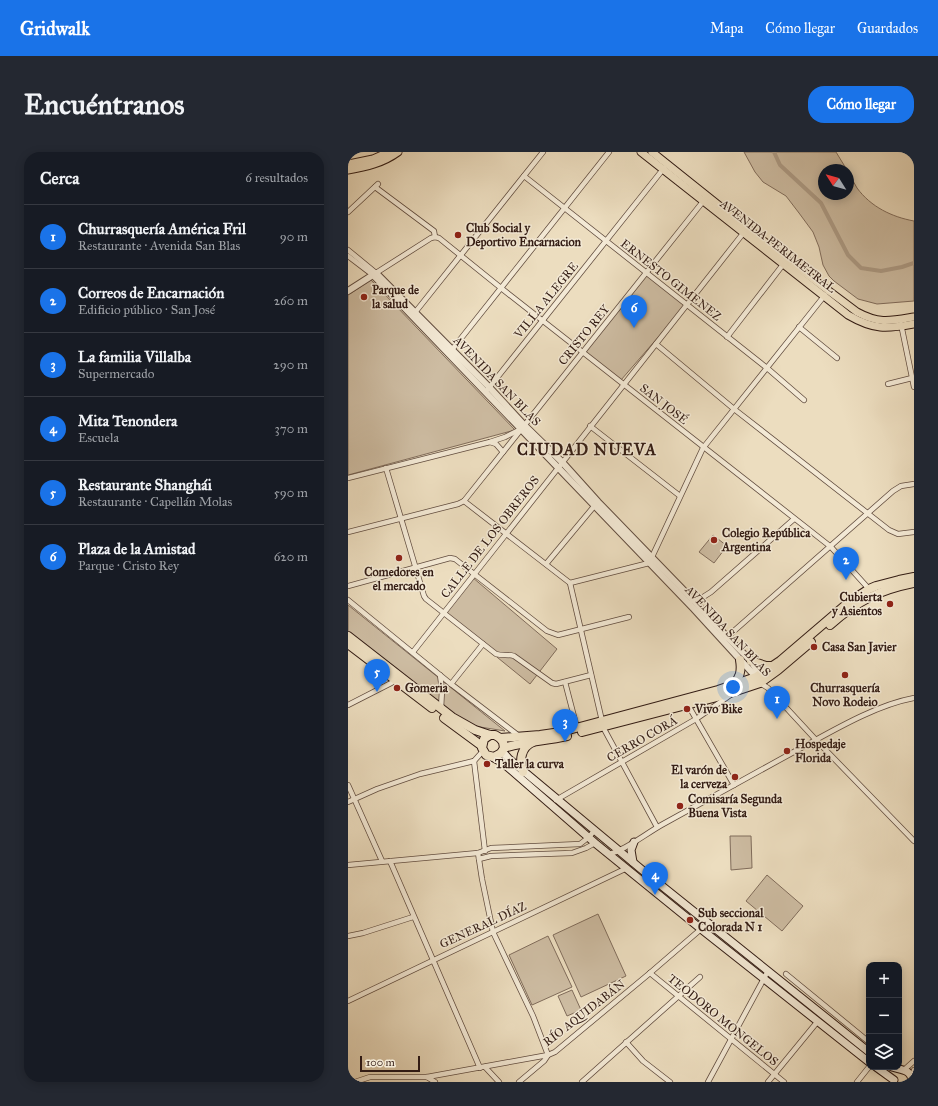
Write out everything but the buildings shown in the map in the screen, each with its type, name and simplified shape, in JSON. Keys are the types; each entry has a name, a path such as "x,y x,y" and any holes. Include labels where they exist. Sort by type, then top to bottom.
{"highway":[{"path":"760,679 773,666 841,608 888,582 914,577"},
{"path":"500,738 540,735 602,724 688,705 734,689 760,679 789,661 870,592 914,583"},
{"path":"348,636 398,679 482,748 486,755 492,757 499,755 503,749 503,742 500,738 464,724 441,709 398,679 348,644"},
{"path":"734,689 741,673 742,667 740,660"},
{"path":"751,661 766,666 773,666"},
{"path":"503,749 521,742 553,740 602,724 734,689"},
{"path":"482,748 484,739 490,735"},
{"path":"523,772 521,763 523,750 529,744 537,741"}],"main road":[{"path":"348,164 368,160 389,152"},
{"path":"348,170 370,166 388,159 398,152"},
{"name":"AVENIDA PERIMETRAL","path":"641,152 665,167 826,293 851,309 865,317 877,320 914,324"},
{"name":"AVENIDA PERIMETRAL","path":"652,152 665,167"},
{"name":"AVENIDA PERIMETRAL","path":"901,323 914,317"},
{"path":"503,749 508,759 556,800 866,1050"},
{"path":"492,757 503,763 592,840 866,1060"},
{"path":"631,844 631,857 633,863"},
{"path":"880,1070 895,1081"},
{"path":"895,1081 895,1075 903,1070 910,1073 911,1081"}],"street":[{"path":"414,314 543,152"},
{"path":"450,352 609,152"},
{"name":"VILLA ALEGRE","path":"487,389 665,167"},
{"name":"ERNESTO GIMENEZ","path":"524,176 767,368 804,400"},
{"name":"SAN JOSÉ","path":"348,212 377,185 434,231 435,236 831,547 870,592"},
{"name":"CRISTO REY","path":"464,501 706,199"},
{"name":"CALLE DE LOS OBREROS","path":"413,652 745,230"},
{"path":"348,291 435,236"},
{"name":"AVENIDA SAN BLAS","path":"348,250 414,314 596,504 694,601 740,660 760,679 914,842"},
{"name":"AVENIDA SAN BLAS","path":"348,256 374,274"},
{"path":"727,337 785,261"},
{"path":"570,583 651,560 703,448 826,293"},
{"path":"901,323 914,387"},
{"path":"799,327 838,358"},
{"path":"656,344 734,409 867,514 894,533 903,534 914,532"},
{"path":"888,384 912,378"},
{"path":"590,426 680,496"},
{"path":"348,478 490,442 505,437 522,427"},
{"path":"490,442 496,444 503,452"},
{"path":"386,468 414,568 424,596 496,654 500,656 514,656 552,683 556,684 592,675"},
{"path":"725,639 897,488 914,484"},
{"path":"348,532 458,504 464,501 570,583 602,724 657,827"},
{"path":"546,564 596,504"},
{"path":"687,602 706,596 794,519"},
{"path":"348,586 450,558 474,574 547,631 558,634 629,617"},
{"name":"AVENIDA SAN BLAS","path":"651,560 687,602 725,639 751,661 760,679"},
{"path":"348,600 451,684 519,736"},
{"path":"451,684 483,644"},
{"path":"440,675 442,690 441,709"},
{"path":"348,705 398,679"},
{"path":"565,682 577,728"},
{"name":"CERRO CORÁ","path":"556,800 569,791 696,719 734,689"},
{"path":"610,854 620,851 657,827 816,740 861,717 902,701 914,698"},
{"path":"688,705 734,785"},
{"path":"482,748 474,761 485,851"},
{"path":"348,802 377,789 420,774 474,761"},
{"path":"348,785 382,862"},
{"path":"479,859 491,856 572,853 586,848 592,840 594,831"},
{"path":"348,865 478,853 491,848 573,845 592,840"},
{"path":"611,844 631,844"},
{"path":"478,853 493,932 533,1016 548,1055 544,1061 519,1082"},
{"path":"390,861 413,917 483,1067 499,1082"},
{"name":"GENERAL DÍAZ","path":"348,1001 627,868"},
{"path":"348,936 363,933 413,917"},
{"name":"RÍO AQUIDABÁN","path":"355,1082 370,1077 427,1077 548,1055 555,1052 708,923"},
{"path":"708,1082 768,971"},
{"name":"TEODORO MONGELOS","path":"650,973 784,1082"},
{"path":"786,974 866,1040"},
{"path":"582,1082 700,977"},
{"path":"830,1021 836,1015"},
{"path":"768,1082 818,1021"},
{"path":"626,1042 642,1061 670,1082"},
{"path":"903,1070 914,1061"},
{"path":"857,1082 867,1070"},
{"path":"911,1081 914,1070"},
{"path":"427,1077 435,1082"}],"shaded area":[{"path":"744,152 836,152 843,164 818,164 818,200 854,200 854,183 863,195 875,206 890,214 914,221 914,301 877,304 858,299 834,281 829,276 823,265 819,247 813,232 786,196 763,182 755,172"},
{"path":"646,273 686,305 621,380 584,352"},
{"path":"371,280 515,430 348,475 348,295"},
{"path":"713,535 727,546 714,563 699,552"},
{"path":"472,577 557,649 530,684 444,614"},
{"path":"348,605 505,731 474,726 451,712 348,633"},
{"path":"730,836 751,836 752,868 731,870"},
{"path":"767,875 803,906 782,931 746,901"},
{"path":"598,914 626,976 581,997 553,935"},
{"path":"548,936 572,987 532,1005 509,955"},
{"path":"572,990 581,1010 567,1016 558,996"}],"waterway":[{"path":"774,152 780,165 821,203 848,255 861,268 881,271 914,263"}],"place":[{"name":"Club Social y Deportivo Encarnacion","path":"458,235"},
{"name":"Parque de la salud","path":"364,297"},
{"name":"Plaza de la Amistad","path":"634,328"},
{"name":"Colegio República Argentina","path":"714,540"},
{"name":"Comedores en el mercado","path":"399,558"},
{"name":"Correos de Encarnación","path":"846,580"},
{"name":"Cubierta y Asientos","path":"890,604"},
{"name":"Casa San Javier","path":"814,647"},
{"name":"Churrasquería Novo Rodeio","path":"845,675"},
{"name":"Gomeria","path":"397,688"},
{"name":"Restaurante Shanghái","path":"377,692"},
{"name":"Vivo Bike","path":"687,709"},
{"name":"Churrasquería América Fril","path":"777,719"},
{"name":"La familia Villalba","path":"565,742"},
{"name":"Hospedaje Florida","path":"787,751"},
{"name":"Taller la curva","path":"487,764"},
{"name":"El varón de la cerveza","path":"735,777"},
{"name":"Comisaría Segunda Buena Vista","path":"680,806"},
{"name":"Mita Tenondera","path":"655,895"},
{"name":"Sub seccional Colorada N 1","path":"690,920"}],"district":[{"name":"CIUDAD NUEVA","path":"587,449"}]}
